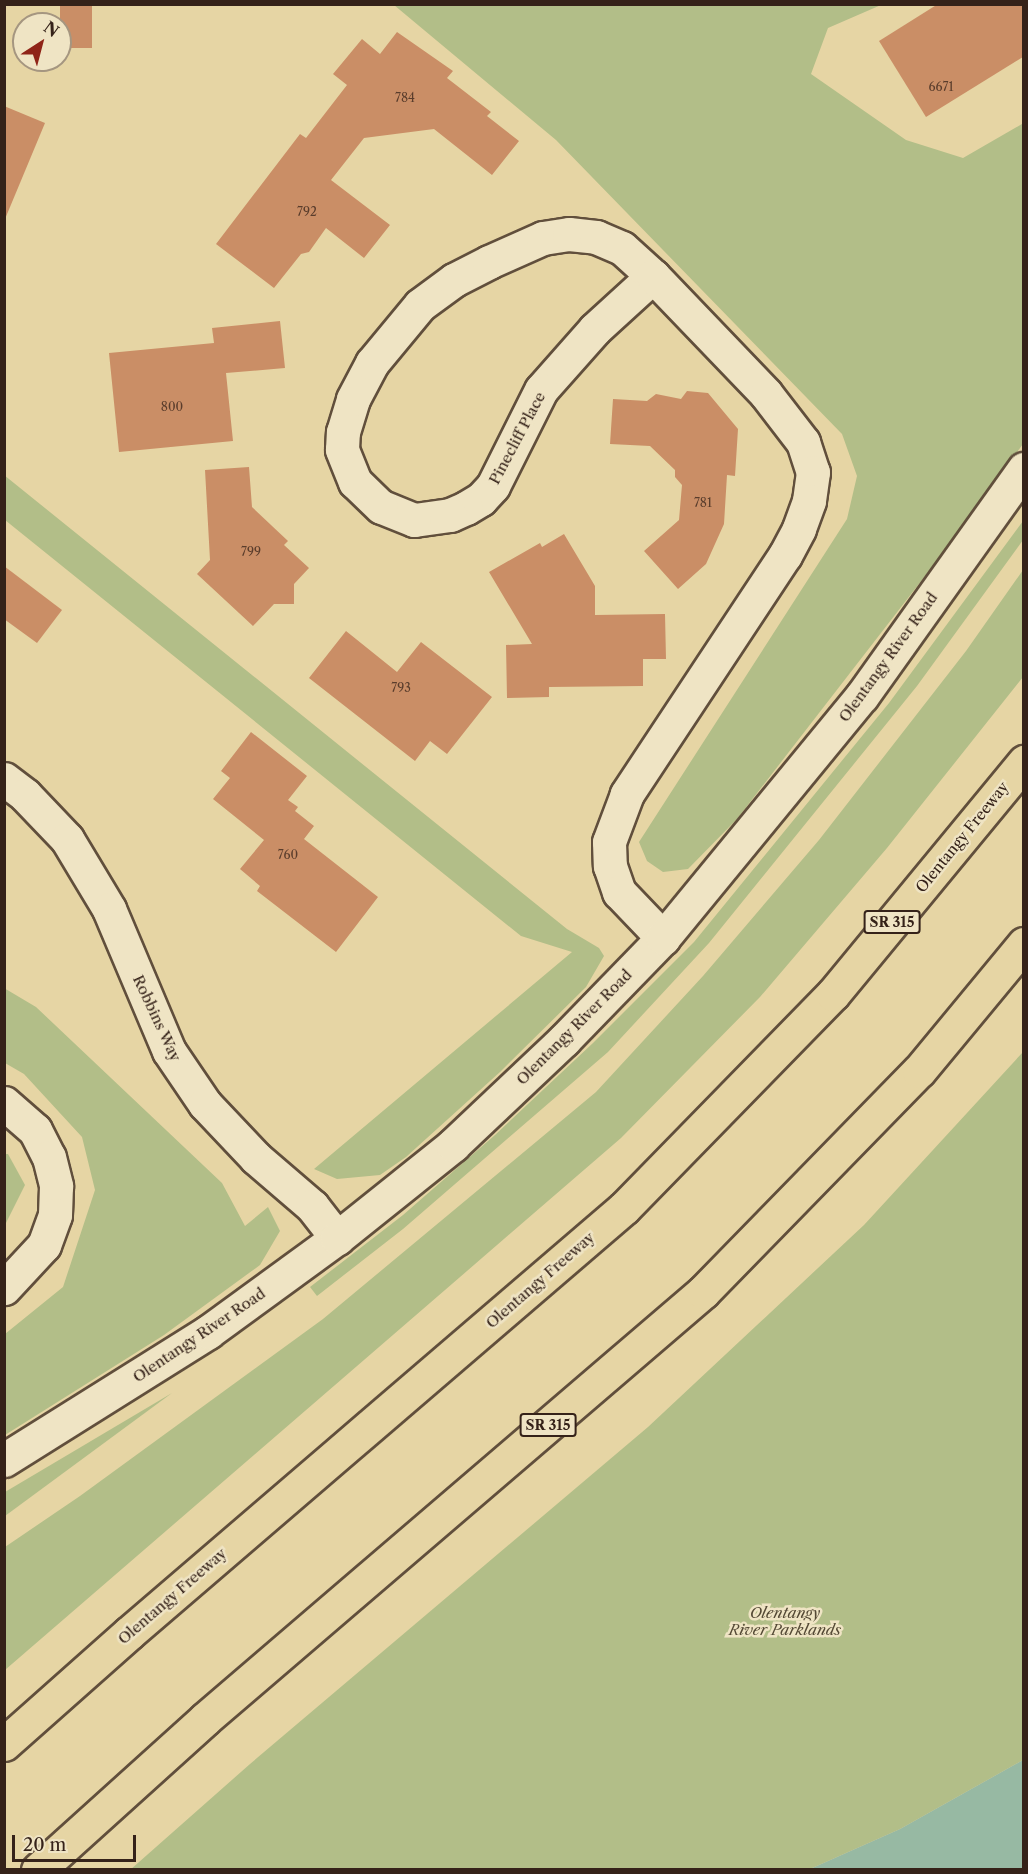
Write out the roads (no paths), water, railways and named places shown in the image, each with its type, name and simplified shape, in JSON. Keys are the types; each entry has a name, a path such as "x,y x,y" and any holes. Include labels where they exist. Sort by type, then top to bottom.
{"highway":[{"name":"Olentangy Freeway","path":"4,1744 138,1625 624,1208 833,994 1023,762"},
{"name":"SR 315","path":"38,1869 205,1719 703,1292 919,1071 1023,944"}],"street":[{"name":"Pinecliff Place","path":"653,276 595,329 541,390 493,486 482,499 450,515 414,520 381,507 355,482 342,449 343,432 353,399 372,363 420,305 454,280 543,238 569,234 596,237 622,248 653,276 766,394 803,442 813,472 809,501 785,555 627,794 609,842 610,858 619,892 663,938"},
{"name":"Olentangy River Road","path":"4,1460 208,1332 337,1238 453,1145 564,1040 663,938 862,696 1023,469"},
{"name":"Robbins Way","path":"4,779 25,795 67,839 109,909 169,1051 205,1104 256,1158 312,1206 337,1238"},
{"path":"4,1103 35,1130 49,1157 56,1186 55,1215 44,1245 4,1288"}],"park label":[{"name":"Olentangy River Parklands","path":"785,1620"}]}
